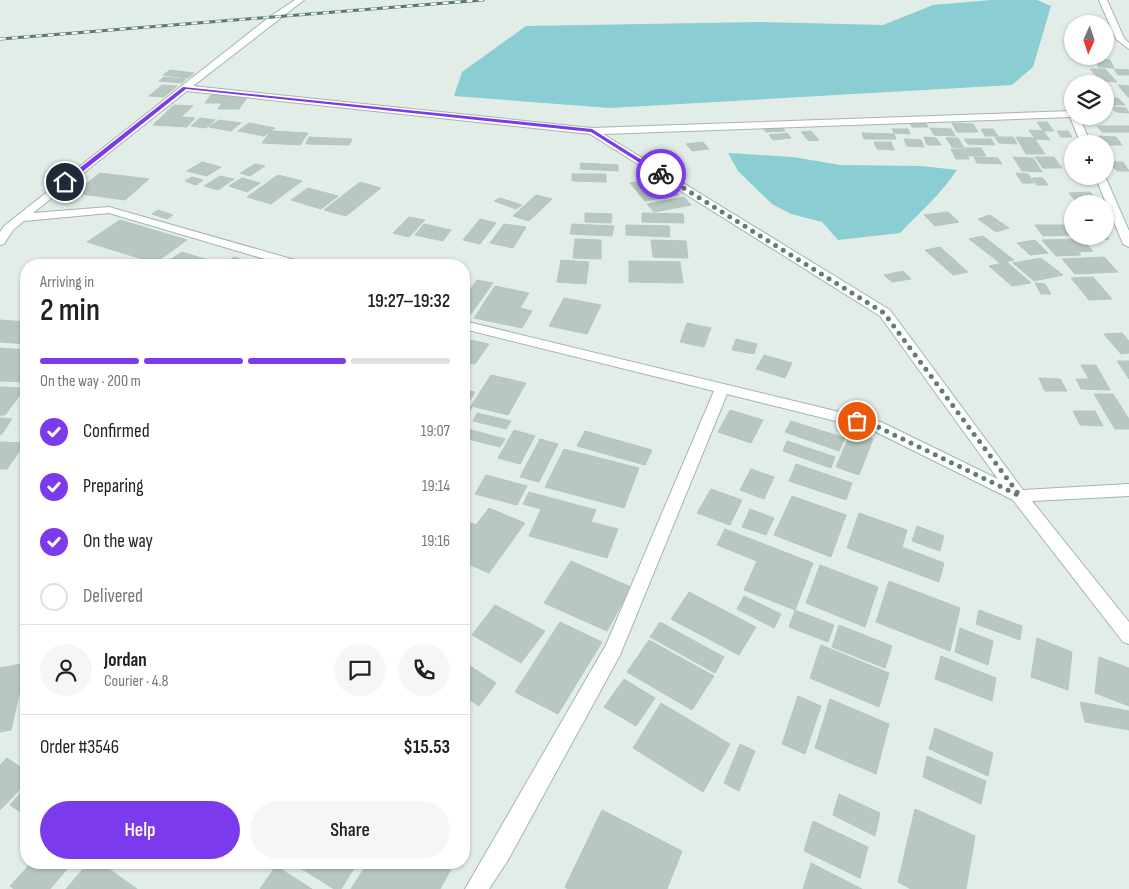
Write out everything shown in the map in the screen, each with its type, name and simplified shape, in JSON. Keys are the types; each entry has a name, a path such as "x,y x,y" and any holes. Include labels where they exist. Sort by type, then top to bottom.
{"street":[{"path":"0,242 4,228 20,218 275,17 300,0"},
{"path":"1103,0 1120,40 1129,47"},
{"path":"185,88 592,131 1064,115"},
{"path":"592,131 884,313 1020,496 1129,636"},
{"path":"1104,185 1129,244"},
{"path":"20,218 109,210 283,259"},
{"path":"470,326 876,426 1020,496 1129,490"},
{"path":"476,889 500,852 614,649 722,388"}],"water":[{"path":"991,0 1037,0 1051,6 1033,67 1012,85 610,108 454,96 462,72 526,26 761,22 883,25 933,5"},
{"path":"728,153 793,157 840,165 922,166 957,170 937,195 900,233 838,240 822,222 791,214 772,204 738,171"}],"building":[{"path":"1098,65 1112,65 1114,68 1099,67"},
{"path":"1090,69 1105,69 1111,75 1096,75"},
{"path":"1114,69 1129,70 1129,75 1118,75"},
{"path":"170,70 194,73 188,78 163,75"},
{"path":"164,77 186,79 182,83 159,81"},
{"path":"162,85 177,86 164,97 149,96"},
{"path":"1118,85 1129,86 1129,97 1128,97"},
{"path":"211,95 249,95 239,109 218,109 222,103 205,103"},
{"path":"1114,98 1118,98 1125,105 1114,105"},
{"path":"174,105 193,106 181,117 195,118 187,127 153,125"},
{"path":"1114,107 1126,108 1129,113 1116,112"},
{"path":"200,118 215,120 206,128 191,126"},
{"path":"219,120 241,123 231,131 209,127"},
{"path":"909,121 925,121 928,127 912,127"},
{"path":"1037,122 1047,122 1054,131 1043,131"},
{"path":"249,123 275,128 264,136 238,131"},
{"path":"952,123 973,124 978,132 957,132"},
{"path":"782,126 785,131 766,132 763,128"},
{"path":"1097,126 1129,126 1129,132 1102,132"},
{"path":"930,128 951,129 955,136 934,135"},
{"path":"892,129 908,129 910,134 894,133"},
{"path":"981,129 993,129 998,136 985,136"},
{"path":"1029,130 1043,131 1050,140 1035,139"},
{"path":"271,131 308,133 300,145 262,143"},
{"path":"811,131 819,140 809,141 801,132"},
{"path":"1057,131 1068,131 1071,135 1064,135 1064,137 1061,137"},
{"path":"787,133 791,138 773,140 769,135"},
{"path":"862,133 894,134 896,139 864,139"},
{"path":"309,137 352,139 349,145 306,144"},
{"path":"924,137 936,138 941,145 927,145"},
{"path":"995,137 1013,137 1017,144 999,143"},
{"path":"1016,137 1034,138 1045,154 1026,154"},
{"path":"1114,137 1116,137 1122,145 1114,145"},
{"path":"946,138 958,138 964,148 952,147"},
{"path":"904,139 921,140 924,147 907,146"},
{"path":"964,139 991,139 995,145 968,144"},
{"path":"703,142 709,149 692,151 686,144"},
{"path":"874,142 891,142 894,150 877,149"},
{"path":"964,148 981,148 986,156 968,156"},
{"path":"951,149 963,149 969,159 956,159"},
{"path":"974,157 998,158 1002,164 977,163"},
{"path":"1013,157 1033,158 1042,172 1022,171"},
{"path":"1035,157 1054,157 1062,168 1043,168"},
{"path":"202,162 221,167 207,176 187,171"},
{"path":"1114,162 1123,162 1129,171 1117,171 1114,168"},
{"path":"581,163 618,165 618,171 580,169"},
{"path":"255,164 265,166 250,176 240,173"},
{"path":"100,173 149,179 125,200 75,193"},
{"path":"1016,173 1028,174 1034,183 1022,183"},
{"path":"572,174 606,174 606,182 572,181"},
{"path":"278,175 302,181 271,204 247,197"},
{"path":"220,176 234,179 218,190 204,186"},
{"path":"192,177 203,180 196,185 185,181"},
{"path":"663,177 679,195 645,201 630,183"},
{"path":"242,178 260,183 247,192 229,186"},
{"path":"1032,178 1043,178 1048,185 1037,185"},
{"path":"360,182 381,188 346,216 324,210"},
{"path":"308,188 338,196 321,209 291,200"},
{"path":"1090,192 1092,195 1071,195 1069,193"},
{"path":"536,195 552,199 529,221 513,216"},
{"path":"684,197 691,205 654,212 647,204"},
{"path":"500,198 522,205 516,209 494,201"},
{"path":"158,210 173,215 167,219 152,214"},
{"path":"948,212 959,222 935,226 924,215"},
{"path":"585,213 612,214 611,223 585,222"},
{"path":"642,213 683,214 684,223 642,222"},
{"path":"990,215 1009,228 996,232 978,219"},
{"path":"409,217 425,220 409,237 393,233"},
{"path":"480,219 496,223 480,244 463,240"},
{"path":"120,220 187,240 161,259 142,259 87,242"},
{"path":"424,224 451,230 443,241 415,235"},
{"path":"504,224 526,227 513,248 490,243"},
{"path":"572,224 614,226 612,236 570,234"},
{"path":"626,225 669,226 670,237 626,235"},
{"path":"1035,225 1064,225 1064,235 1043,236"},
{"path":"983,236 1014,260 1000,263 969,239"},
{"path":"575,239 601,240 601,259 573,258"},
{"path":"1064,239 1064,245 1087,245 1093,251 1078,252 1081,255 1056,256 1042,240"},
{"path":"651,240 686,241 688,258 653,257"},
{"path":"1035,240 1048,253 1030,255 1017,243"},
{"path":"940,247 968,272 953,275 925,250"},
{"path":"182,252 205,259 171,259"},
{"path":"1104,257 1118,272 1075,274 1062,259"},
{"path":"1041,258 1063,275 1034,281 1013,263"},
{"path":"561,260 589,262 586,284 557,282"},
{"path":"629,261 680,262 683,283 629,282"},
{"path":"1007,262 1031,283 1012,286 989,266"},
{"path":"903,271 911,279 892,282 884,275"},
{"path":"1093,277 1112,299 1089,300 1071,278"},
{"path":"477,280 493,283 471,314 470,314 470,290"},
{"path":"1035,283 1045,284 1051,294 1041,294"},
{"path":"495,286 529,293 520,308 532,311 522,328 474,318"},
{"path":"564,298 601,305 587,334 549,326"},
{"path":"0,320 20,322 20,344 0,342"},
{"path":"687,323 711,328 704,347 680,342"},
{"path":"1122,333 1129,341 1129,353 1121,354 1104,334"},
{"path":"736,339 757,344 754,354 732,350"},
{"path":"470,340 489,344 475,364 470,363"},
{"path":"0,348 20,350 20,382 0,381"},
{"path":"764,355 792,363 785,378 756,369"},
{"path":"1117,361 1129,361 1129,379"},
{"path":"1081,365 1096,365 1110,390 1081,389 1076,379 1089,379"},
{"path":"491,375 526,383 508,415 471,406"},
{"path":"1039,378 1060,379 1067,391 1045,391"},
{"path":"0,387 20,388 20,395 5,415 0,415"},
{"path":"470,391 475,392 470,400"},
{"path":"1094,394 1113,394 1129,419 1129,429 1115,429"},
{"path":"730,410 763,420 751,443 718,432"},
{"path":"1073,411 1095,411 1103,426 1080,425"},
{"path":"477,413 511,421 506,429 473,421"},
{"path":"0,418 12,419 1,435 0,434"},
{"path":"791,421 845,438 839,451 785,432"},
{"path":"470,430 505,439 500,447 470,440"},
{"path":"514,430 535,436 520,464 498,458"},
{"path":"585,431 652,450 645,465 577,446"},
{"path":"851,432 873,439 859,475 836,467"},
{"path":"540,439 558,444 539,482 520,477"},
{"path":"787,441 835,457 831,468 783,451"},
{"path":"0,442 20,443 20,450 7,469 0,469"},
{"path":"564,449 639,468 624,508 545,487"},
{"path":"796,464 852,483 846,500 789,481"},
{"path":"751,469 774,477 764,499 740,490"},
{"path":"486,475 527,486 517,505 475,494"},
{"path":"711,489 742,500 730,525 697,513"},
{"path":"529,492 596,510 591,522 618,529 607,558 529,536 541,509 523,504"},
{"path":"792,496 846,515 831,557 774,535"},
{"path":"489,508 525,523 489,573 470,565 470,522 476,525"},
{"path":"750,509 774,518 766,535 742,527"},
{"path":"859,513 907,530 902,547 944,563 939,582 847,548"},
{"path":"917,526 944,536 940,551 912,541"},
{"path":"725,529 813,563 795,610 744,590 757,561 717,545"},
{"path":"571,561 631,587 607,631 544,603"},
{"path":"820,565 878,587 865,627 806,603"},
{"path":"889,581 960,608 950,651 876,622"},
{"path":"689,592 756,627 739,655 671,619"},
{"path":"744,596 781,614 774,628 737,609"},
{"path":"495,605 545,631 521,663 472,635"},
{"path":"795,610 834,625 828,642 789,627"},
{"path":"979,610 1022,626 1020,640 976,624"},
{"path":"560,622 602,642 558,714 515,692"},
{"path":"660,622 724,657 715,673 650,637"},
{"path":"839,625 892,646 885,668 832,647"},
{"path":"960,628 993,641 988,665 955,652"},
{"path":"1037,638 1072,652 1068,690 1031,677"},
{"path":"649,640 714,676 692,710 627,672"},
{"path":"821,645 889,673 879,707 810,678"},
{"path":"941,656 996,678 992,701 935,679"},
{"path":"1099,657 1129,668 1129,706 1095,693"},
{"path":"20,664 20,690 11,730 0,732 0,668"},
{"path":"470,666 496,683 479,706 470,700"},
{"path":"624,679 655,698 636,726 604,707"},
{"path":"798,696 821,706 805,754 782,744"},
{"path":"830,699 889,724 876,774 815,748"},
{"path":"1080,702 1129,711 1129,730 1085,722"},
{"path":"661,703 730,744 703,792 633,748"},
{"path":"935,728 993,753 988,776 929,749"},
{"path":"740,744 755,751 739,791 724,783"},
{"path":"927,756 986,781 981,804 923,777"},
{"path":"7,758 20,767 20,789 0,810 0,765"},
{"path":"20,794 20,812 10,805"},
{"path":"839,794 880,813 875,836 833,815"},
{"path":"915,809 975,836 966,889 911,889 898,882"},
{"path":"602,810 682,851 667,889 568,889 565,887"},
{"path":"813,821 868,847 860,878 804,851"},
{"path":"811,863 862,889 803,889"},
{"path":"26,869 67,869 50,889 14,889 10,886"},
{"path":"83,869 109,869 137,889 66,889"},
{"path":"274,869 281,869 312,889 260,889"},
{"path":"302,869 354,869 341,889 334,889"},
{"path":"364,869 451,869 440,889 351,889"}],"railway":[{"path":"0,39 483,0"}],"way so far":[{"path":"661,174 884,313 1020,496 876,426 857,421"}],"route":[{"path":"65,182 185,88 592,131 661,174"}]}
